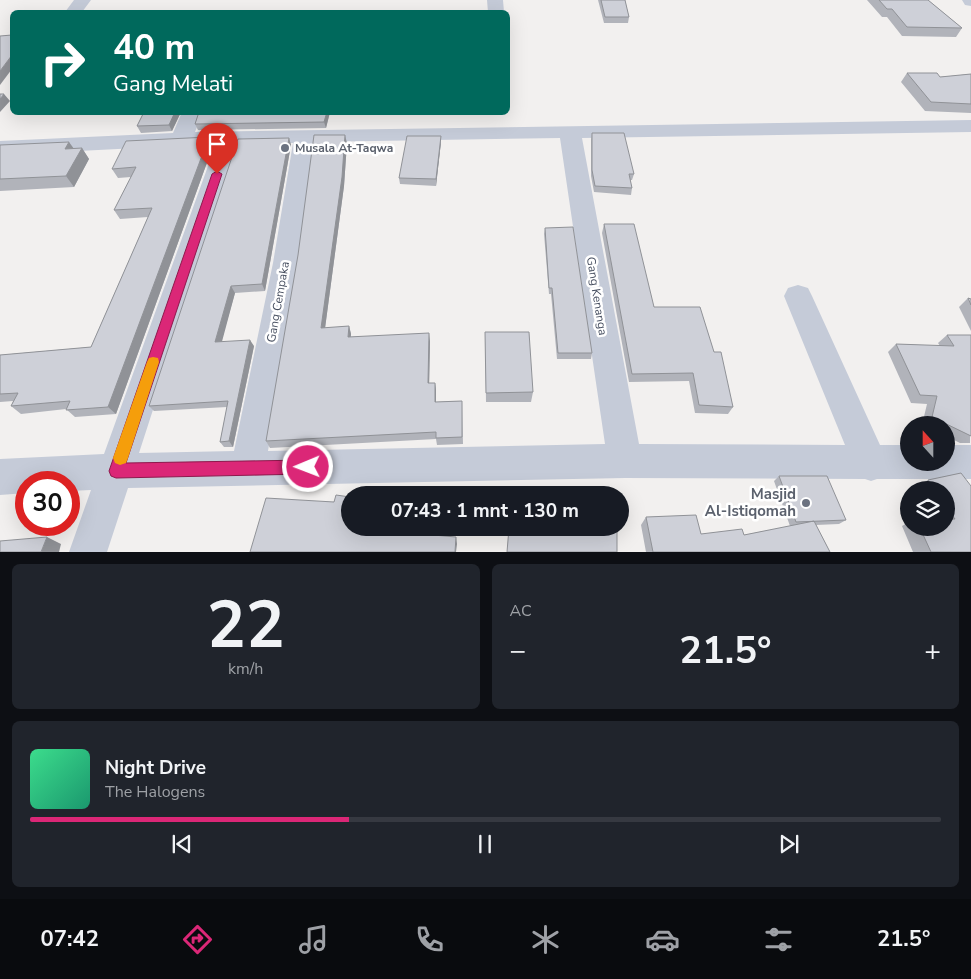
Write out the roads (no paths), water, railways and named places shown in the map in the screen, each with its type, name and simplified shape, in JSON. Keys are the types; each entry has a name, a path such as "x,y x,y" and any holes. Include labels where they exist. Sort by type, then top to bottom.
{"street":[{"path":"75,10 83,0"},
{"path":"181,139 192,115"},
{"path":"0,148 230,137 305,136 499,123 570,132 971,126"},
{"name":"Gang Kenanga","path":"570,132 625,461"},
{"name":"Gang Cempaka","path":"248,468 286,263 305,136"},
{"path":"88,552 230,137"},
{"path":"798,296 872,464"},
{"path":"0,477 116,471 625,461 900,463"},
{"path":"955,462 971,462"}],"place":[{"name":"Musala At-Taqwa","path":"285,148"},
{"name":"Masjid Al-Istiqomah","path":"806,503"}]}
